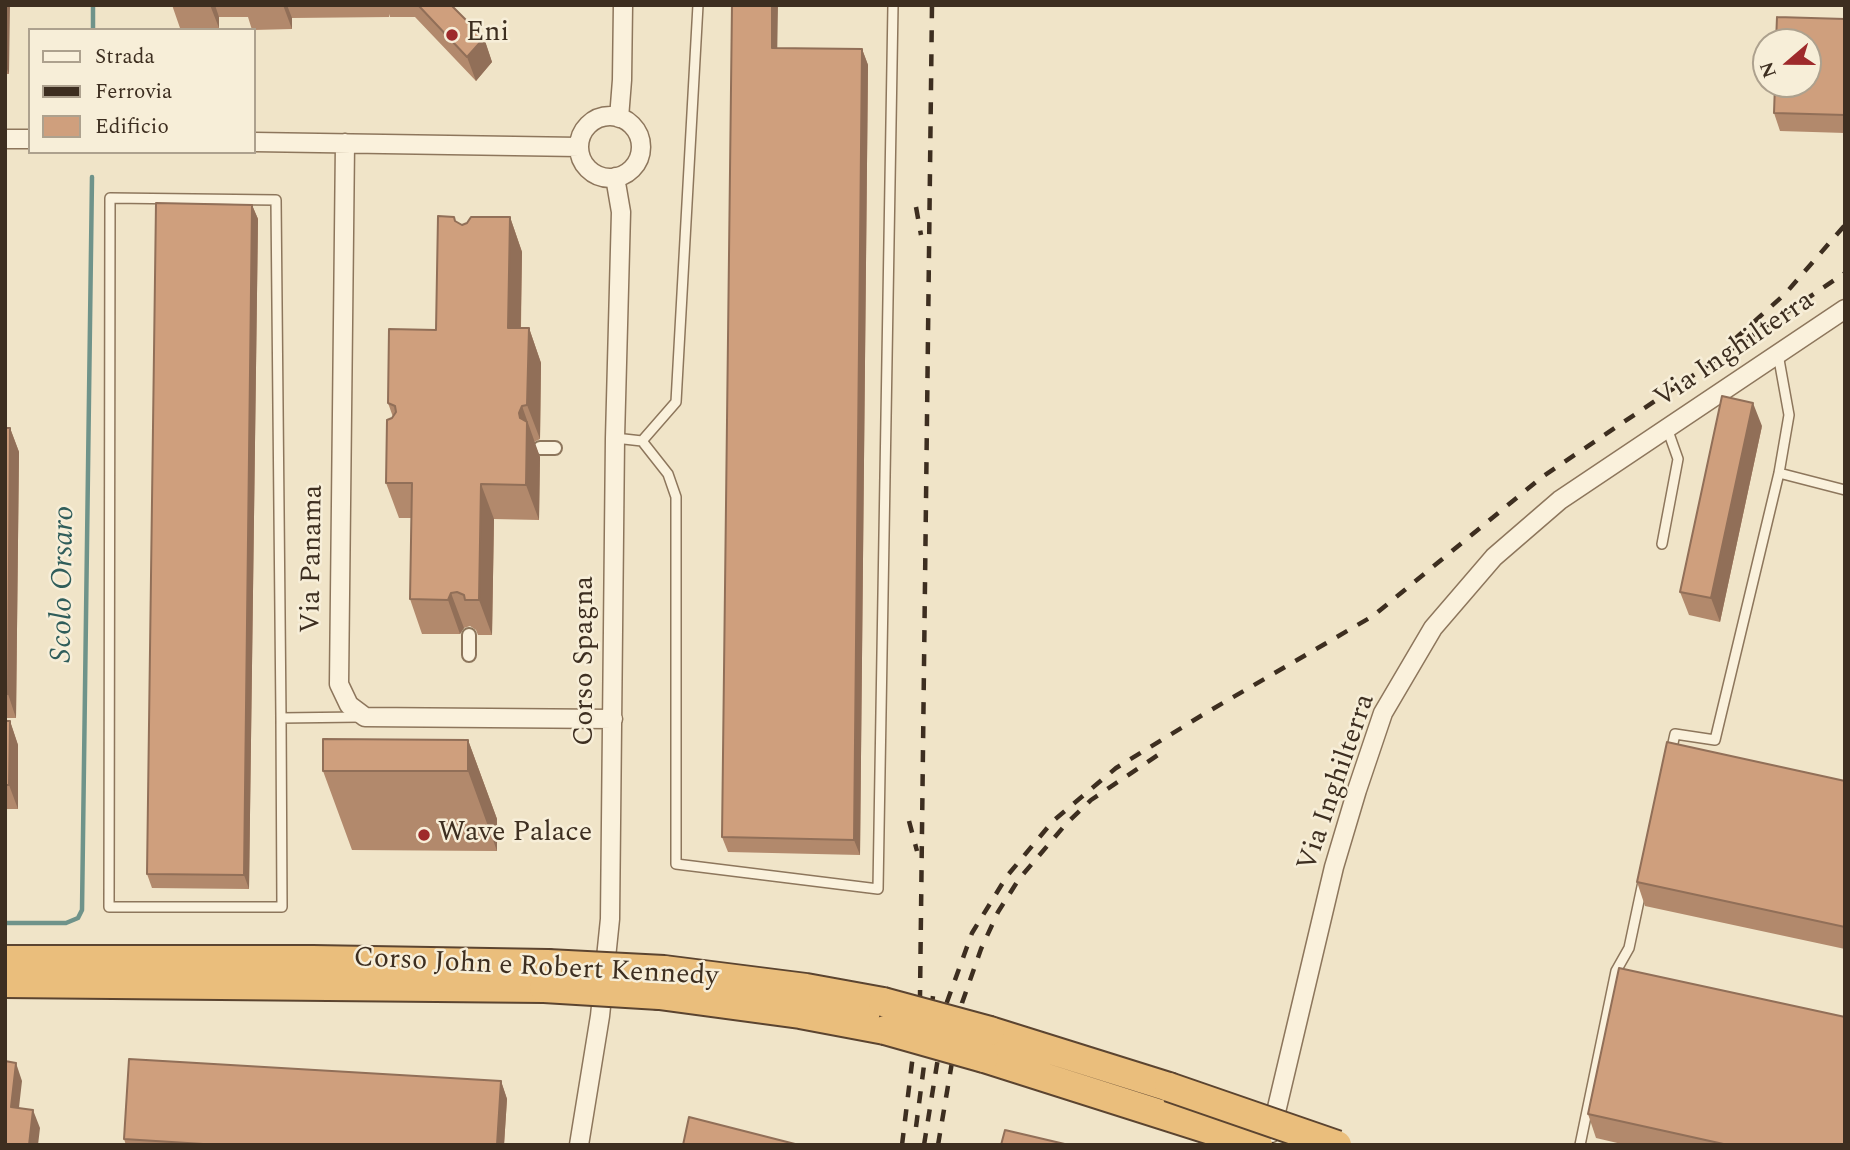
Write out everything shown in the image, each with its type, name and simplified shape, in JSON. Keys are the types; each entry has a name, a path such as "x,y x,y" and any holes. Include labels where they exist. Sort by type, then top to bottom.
{"highway":[{"name":"Corso John e Robert Kennedy","path":"5,960 313,960 546,976 806,988 883,1002 987,1044 1166,1101 1336,1145"},
{"name":"Corso John e Robert Kennedy","path":"5,983 546,976"},
{"name":"Corso John e Robert Kennedy","path":"662,982 800,1014 885,1030 987,1044"},
{"name":"Corso John e Robert Kennedy","path":"1166,1101 1258,1145"}],"street":[{"path":"618,118 622,80 623,5"},
{"path":"598,118 618,118 634,128 641,146 630,171 608,178 595,174 587,167 579,147 583,132 589,124 598,118"},
{"path":"5,139 28,139"},
{"path":"256,142 579,147"},
{"name":"Via Panama","path":"345,143 339,684 349,705 365,717"},
{"name":"Corso Spagna","path":"579,1145 600,1016 610,919 615,438 621,212 615,177"},
{"name":"Via Inghilterra","path":"1268,1145 1335,867 1383,713 1433,628 1493,557 1560,500 1845,309"},
{"path":"540,448 555,448"},
{"path":"469,655 470,635"},
{"path":"365,717 613,719"}],"lane":[{"path":"642,441 676,402 698,5"},
{"path":"615,438 642,441 668,474 676,497 676,864 878,889 893,5"},
{"path":"110,198 276,200 281,719 282,907 109,906 110,198"},
{"path":"1669,761 1675,734 1715,740 1779,473 1789,415 1778,353"},
{"path":"1662,544 1678,459 1667,428"},
{"path":"1779,473 1845,490"},
{"path":"281,719 365,717"},
{"path":"1580,1145 1616,971 1629,948 1646,867"}],"building":[{"path":"418,5 451,5 484,38 467,57"},
{"path":"732,5 772,5 772,48 862,49 854,840 722,837"},
{"path":"1777,17 1845,19 1845,115 1774,113 1775,98 1822,98 1822,28 1777,28"},
{"path":"156,203 252,205 244,875 147,874"},
{"path":"438,216 454,217 455,221 462,225 471,217 510,217 508,328 529,328 527,405 522,406 519,413 520,418 527,422 526,485 481,484 479,600 465,600 464,595 457,592 451,593 448,600 410,599 412,483 386,483 387,420 396,412 395,406 388,403 389,329 436,330"},
{"path":"1722,396 1753,403 1711,598 1680,592"},
{"path":"5,428 10,428 8,694 5,694"},
{"path":"5,721 10,721 9,785 5,785"},
{"path":"323,739 468,740 468,771 323,771"},
{"path":"1667,742 1845,781 1845,927 1637,882"},
{"path":"1619,968 1845,1017 1845,1145 1728,1145 1588,1114"},
{"path":"129,1059 501,1081 497,1145 219,1145 124,1139"},
{"path":"5,1061 16,1063 11,1107 33,1110 29,1145 5,1145"},
{"path":"689,1117 799,1145 683,1145"},
{"path":"1005,1130 1069,1145 1001,1145"}],"waterway":[{"name":"Scolo Orsaro","path":"93,5 93,28"},
{"name":"Scolo Orsaro","path":"5,923 66,923 78,918 82,910 92,177"}],"railway":[{"path":"902,1145 920,997 932,5"},
{"path":"916,207 921,235"},
{"path":"1736,338 1785,294 1845,225"},
{"path":"924,1145 947,1002 972,933 1007,876 1053,821 1116,768 1373,616 1542,477 1845,273"},
{"path":"938,1145 962,1003 981,949 998,912 1019,879 1066,824 1091,800 1167,749"},
{"path":"909,821 917,851"},
{"path":"916,1127 933,996"}],"place":[{"name":"Eni","path":"452,35"},
{"name":"Wave Palace","path":"424,835"}]}
